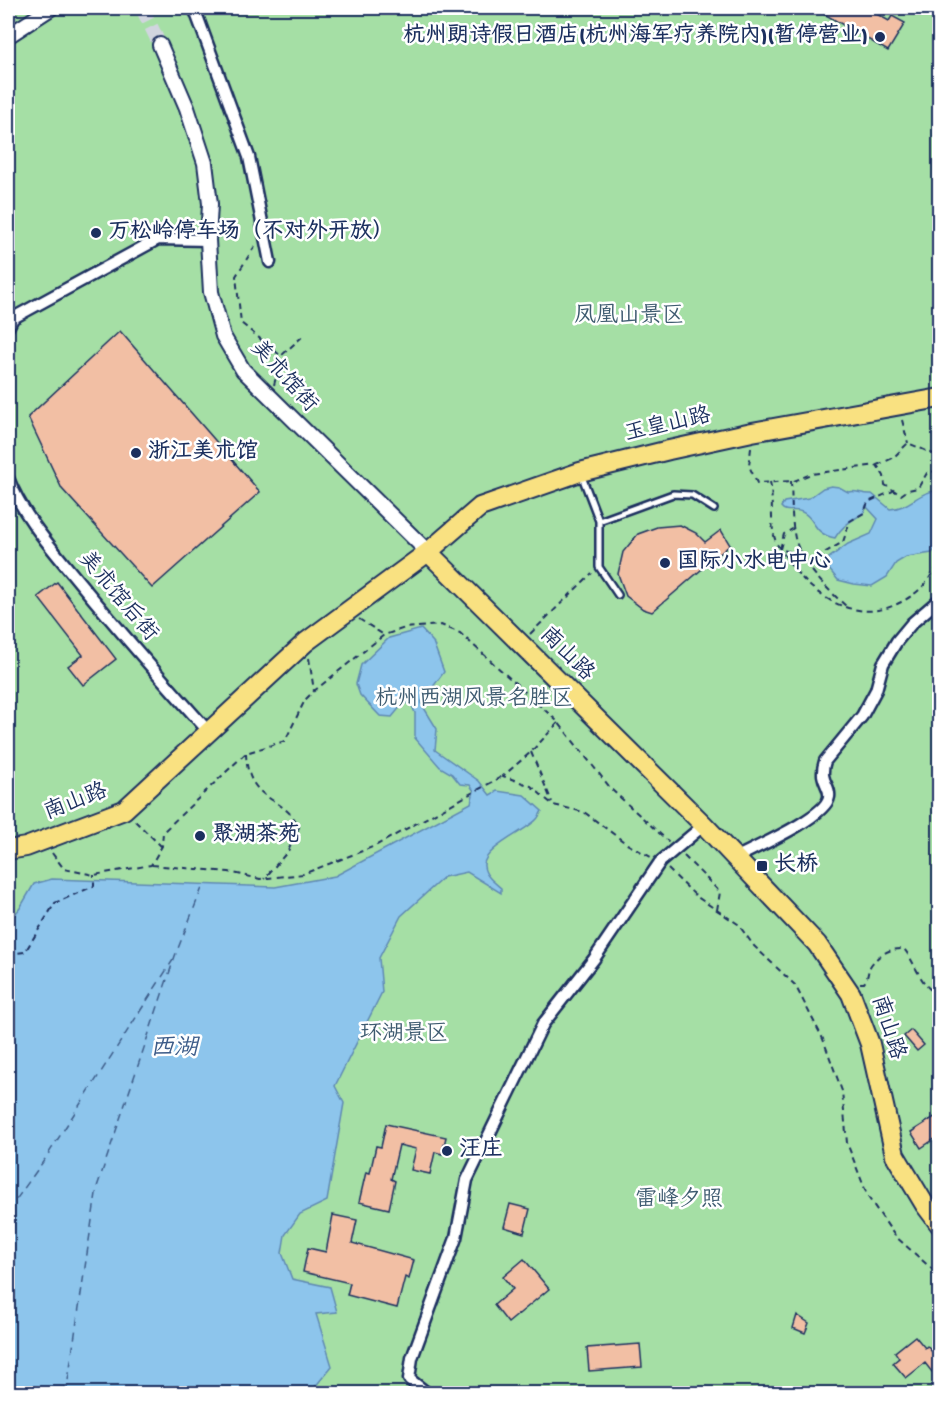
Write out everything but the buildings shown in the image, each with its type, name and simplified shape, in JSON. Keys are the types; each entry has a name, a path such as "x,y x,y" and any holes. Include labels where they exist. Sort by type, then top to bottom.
{"main road":[{"name":"玉皇山路","path":"428,552 480,507 580,472 752,432 939,398"},
{"name":"南山路","path":"8,850 26,847 124,810 306,642 428,552 704,825 817,944 851,994 870,1044 895,1155 939,1226"}],"street":[{"path":"8,36 51,8"},
{"path":"193,8 249,157 270,262"},
{"name":"美术馆街","path":"160,45 187,108 205,163 210,204 208,240 211,292 223,336 243,370 428,552"},
{"path":"8,327 13,318 158,239 208,240"},
{"name":"美术馆后街","path":"8,478 12,489 41,534 137,653 208,732"},
{"path":"735,858 803,824 824,807 830,797 823,779 822,769 825,761 862,716 876,690 883,664 897,641 912,623 939,599"},
{"path":"428,1394 409,1379 412,1358 456,1238 467,1180 543,1024 594,959 660,862 704,825"}],"lane":[{"path":"580,472 599,521 599,567 618,595"},
{"path":"599,521 673,494 692,495 714,509"}],"path":[{"path":"264,232 236,276 241,323 281,356"},
{"path":"271,399 281,356 304,335"},
{"path":"898,405 908,443"},
{"path":"752,432 749,466 757,483 791,481 811,474 877,465 893,459 908,443"},
{"path":"908,443 936,454 939,458"},
{"path":"936,454 939,444"},
{"path":"877,465 884,476 885,485 901,495 918,488 927,473 939,470"},
{"path":"791,481 795,539 815,575 848,608"},
{"path":"770,482 773,494 774,533 780,549 810,586 838,606 880,611 901,603 923,586 939,566"},
{"path":"807,562 843,542 850,521 864,513 868,502 893,491"},
{"path":"780,549 784,534 794,528"},
{"path":"780,549 790,552 801,551"},
{"path":"520,644 599,567"},
{"path":"347,612 384,636"},
{"path":"151,865 162,846 163,832 246,753 285,741 305,700 314,691 384,636 405,628 441,625 460,633 558,722 612,790 720,892 717,910"},
{"path":"306,642 314,691"},
{"path":"43,841 64,869 94,874 151,865 229,872 264,879 303,874 375,846 503,776 531,752 558,722"},
{"path":"531,752 553,805"},
{"path":"246,753 249,775 260,793 296,820 299,827 288,851 264,879"},
{"path":"503,776 531,786 553,805 584,812 627,844 660,862 697,897 738,924 754,946 795,985 823,1039 843,1091 848,1143 868,1197 895,1236 939,1276"},
{"path":"124,810 162,846"},
{"path":"8,954 24,952 55,903 94,886 94,874"},
{"path":"842,982 864,983 869,978 870,967 882,954 895,948 904,949 913,960 921,979 934,994 939,995"}],"green space":[{"name":"杭州西湖风景名胜区","path":"8,8 939,8 939,1393 8,1393"}],"water":[{"path":"831,486 848,492 872,494 890,509 904,506 926,493 939,491 939,544 932,553 906,557 896,563 887,577 872,586 838,580 828,568 829,558 848,544 871,534 878,519 866,506 864,513 844,527 835,538 818,530 810,518 802,512 785,510 781,507 784,502 809,498 823,488"},
{"name":"西湖","path":"421,629 433,642 444,672 421,703 437,729 435,750 479,781 490,795 497,791 524,795 542,811 538,818 490,853 485,860 486,873 501,888 501,893 467,872 444,877 401,916 379,958 382,992 335,1086 344,1103 327,1201 300,1214 285,1235 282,1253 292,1279 330,1287 337,1312 316,1314 332,1366 310,1393 8,1393 8,923 34,884 52,879 275,887 335,876 471,803 474,791 470,785 460,784 452,774 440,767 415,738 415,713 410,701 401,706 392,717 380,716 360,695 356,684 361,665 389,638"}],"ferry route":[{"path":"66,1394 97,1187 175,956 202,888"},
{"path":"8,1211 45,1159 173,960"}],"tunnel":[{"path":"142,8 160,45"}],"place":[{"name":"杭州朗诗假日酒店(杭州海军疗养院内)(暂停营业)","path":"880,37"},
{"name":"万松岭停车场（不对外开放）","path":"96,233"},
{"name":"浙江美术馆","path":"136,453"},
{"name":"国际小水电中心","path":"665,563"},
{"name":"聚湖茶苑","path":"200,836"},
{"name":"长桥","path":"762,866"},
{"name":"汪庄","path":"447,1151"}],"park label":[{"name":"凤凰山景区","path":"629,317"},
{"name":"环湖景区","path":"404,1035"},
{"name":"雷峰夕照","path":"679,1201"}]}
